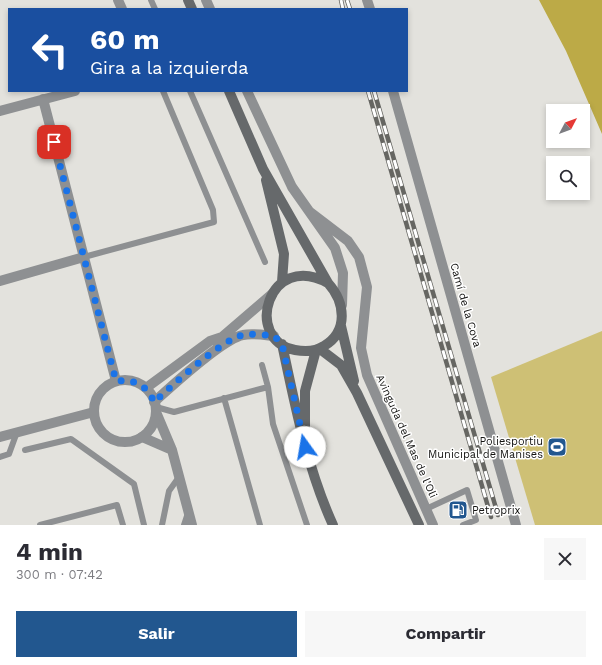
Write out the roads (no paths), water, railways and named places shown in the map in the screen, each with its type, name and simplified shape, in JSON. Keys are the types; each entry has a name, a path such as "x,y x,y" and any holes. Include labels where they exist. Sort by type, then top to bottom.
{"main road":[{"path":"229,92 263,169 328,283 342,304 343,315 341,326 329,343 318,349 298,351 282,344 274,336 268,326 266,315 267,304 272,294 282,282 293,277 305,275 328,283"},
{"path":"263,169 284,254 282,282"},
{"path":"341,326 357,393"},
{"path":"282,344 305,447 325,508 333,525"},
{"path":"318,349 341,365 357,393 419,525"},
{"path":"305,447 305,391 318,349"}],"street":[{"path":"0,111 71,92"},
{"name":"Avinguda del Mas de l'Oli","path":"247,92 292,187 334,248 343,273 342,304"},
{"name":"Camí de la Cova","path":"393,92 516,525"},
{"path":"43,99 116,381"},
{"name":"Avinguda del Mas de l'Oli","path":"310,212 348,241 359,257 367,287 361,348 368,375 433,525"},
{"path":"0,281 84,257"},
{"path":"146,388 210,341 222,337 272,294"},
{"path":"192,525 172,450 155,407 146,388 132,381 116,381 107,385 95,402 94,412 96,423 102,432 121,442 132,441 142,437 149,430 154,422 155,407 181,378 224,344 242,335 274,336"},
{"path":"0,437 94,412"},
{"path":"142,437 172,450"}],"lane":[{"path":"84,257 214,222 213,210 163,92"},
{"path":"190,92 265,262"},
{"path":"262,365 268,387 273,424 307,525"},
{"path":"155,407 174,412 268,387"},
{"path":"224,398 260,525"},
{"path":"0,457 9,454 17,432"},
{"path":"25,450 71,439 134,484 144,525"},
{"path":"162,525 169,491 179,477"},
{"path":"426,509 468,490 476,520 463,525"},
{"path":"42,525 117,505 123,525"},
{"path":"184,525 189,513"}],"railway":[{"path":"341,0 343,8"},
{"path":"347,0 350,8"},
{"path":"368,92 491,517"},
{"path":"374,92 498,515"}],"place":[{"name":"Poliesportiu Municipal de Manises","path":"557,447"},
{"name":"Petroprix","path":"458,510"}]}
